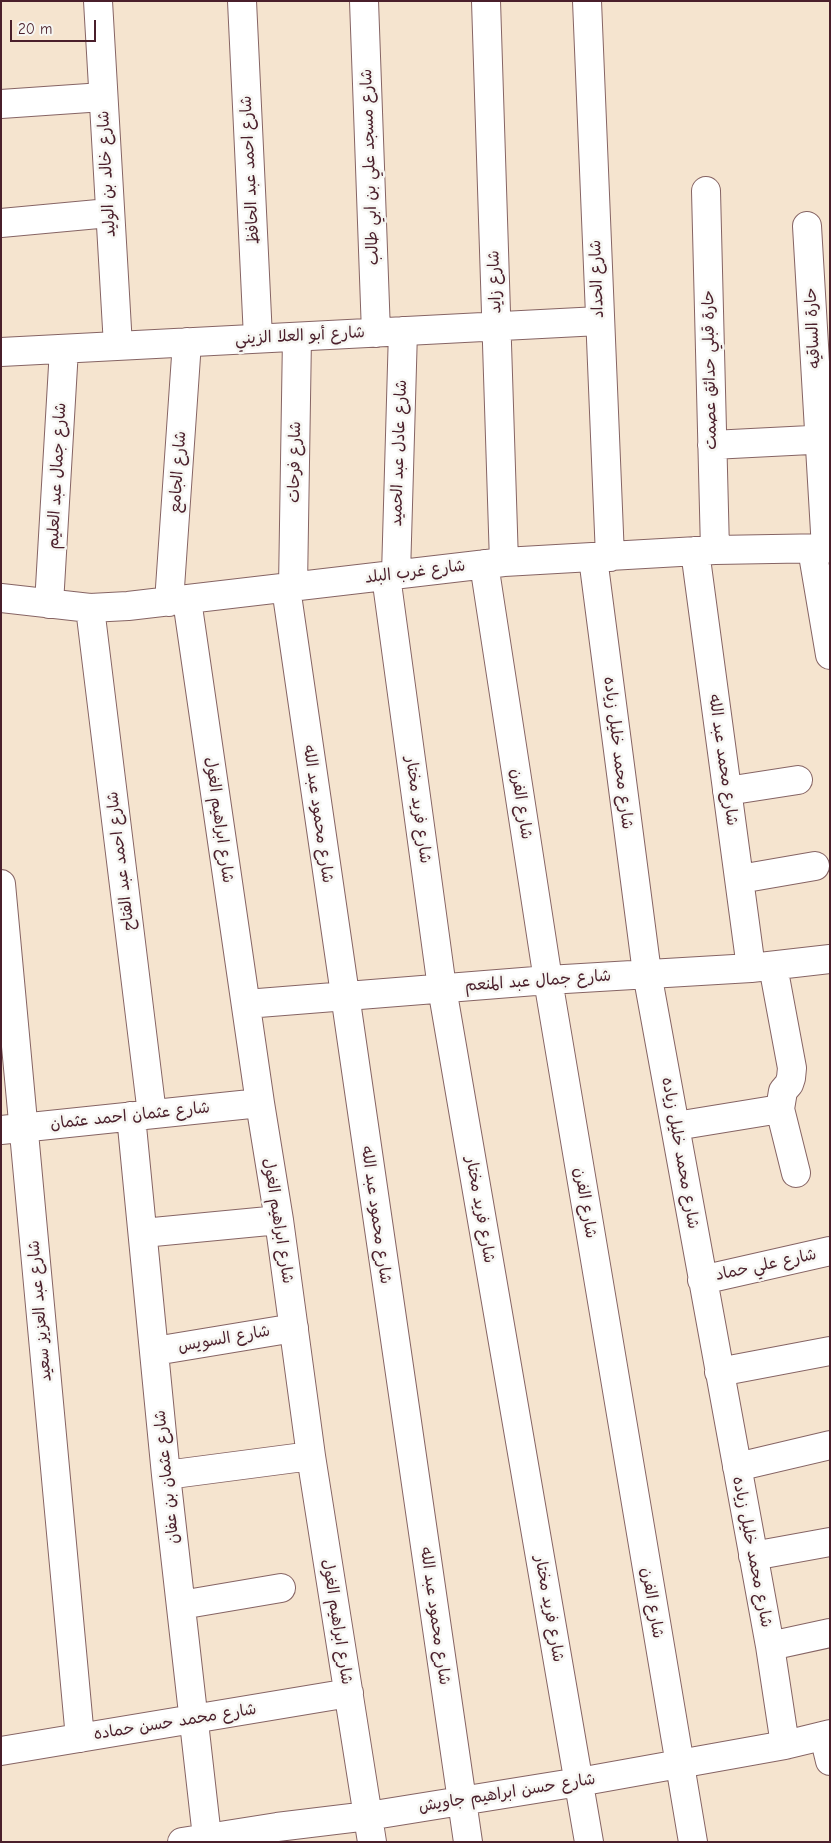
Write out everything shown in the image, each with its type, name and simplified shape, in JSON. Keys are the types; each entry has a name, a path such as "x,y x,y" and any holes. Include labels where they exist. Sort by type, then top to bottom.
{"street":[{"name":"شارع خالد بن الوليد","path":"98,1 118,346"},
{"name":"شارع احمد عبد الحافظ","path":"242,1 258,338"},
{"name":"شارع مسجد علي بن ابي طالب","path":"364,1 376,333"},
{"name":"شارع زايد","path":"486,1 497,326 494,563"},
{"name":"شارع الحداد","path":"587,1 599,321 601,558"},
{"path":"1,104 103,97"},
{"name":"حارة قبلي حدائق عصمت","path":"705,551 712,445 706,191"},
{"path":"1,223 109,213"},
{"name":"حارة الساقيه","path":"808,226 825,440 823,549 830,656"},
{"name":"شارع أبو العلا الزيني","path":"1,352 599,321"},
{"name":"شارع عادل عبد الحميد","path":"391,575 403,331"},
{"name":"شارع فرحات","path":"290,588 297,337"},
{"name":"شارع الجامع","path":"178,601 187,342"},
{"name":"شارع جمال عبد العليم","path":"49,604 64,349"},
{"path":"712,445 825,440"},
{"name":"شارع غرب البلد","path":"1,598 90,608 178,601 494,563 705,551 823,549"},
{"name":"شارع محمد عبد الله","path":"705,551 727,791 740,879 762,967 792,1068 789,1084 783,1091 780,1109"},
{"name":"شارع محمد خليل زياده","path":"601,558 647,974 770,1646 785,1745"},
{"name":"شارع الفرن","path":"494,563 548,980 693,1842"},
{"name":"شارع فريد مختار","path":"391,575 442,988 589,1842"},
{"name":"شارع محمود عبد الله","path":"290,588 344,996 468,1842"},
{"name":"شارع ابراهيم الغول","path":"178,601 246,1004 279,1220 311,1456 370,1829"},
{"name":"شارع احمد عبد الفتاح","path":"90,608 142,1115"},
{"path":"727,791 798,780"},
{"path":"740,879 816,866"},
{"name":"شارع عبد العزيز سعيد","path":"1,884 12,1129 80,1738"},
{"name":"شارع جمال عبد المنعم","path":"246,1004 548,980 762,967 830,959"},
{"name":"شارع عثمان احمد عثمان","path":"12,1129 260,1103"},
{"path":"676,1126 780,1109 796,1173"},
{"name":"شارع عثمان بن عفان","path":"142,1115 143,1233 166,1475 194,1719 205,1839"},
{"path":"143,1233 279,1220"},
{"name":"شارع علي حماد","path":"702,1280 830,1251"},
{"name":"شارع السويس","path":"155,1351 294,1328"},
{"path":"719,1372 830,1351"},
{"path":"737,1467 830,1445"},
{"path":"166,1475 311,1456"},
{"path":"753,1556 830,1542"},
{"path":"181,1606 281,1588"},
{"path":"770,1646 830,1633"},
{"name":"شارع محمد حسن حماده","path":"1,1751 349,1693"},
{"name":"شارع حسن ابراهيم جاويش","path":"205,1839 370,1829 462,1800 680,1765 785,1745 828,1744"}]}
